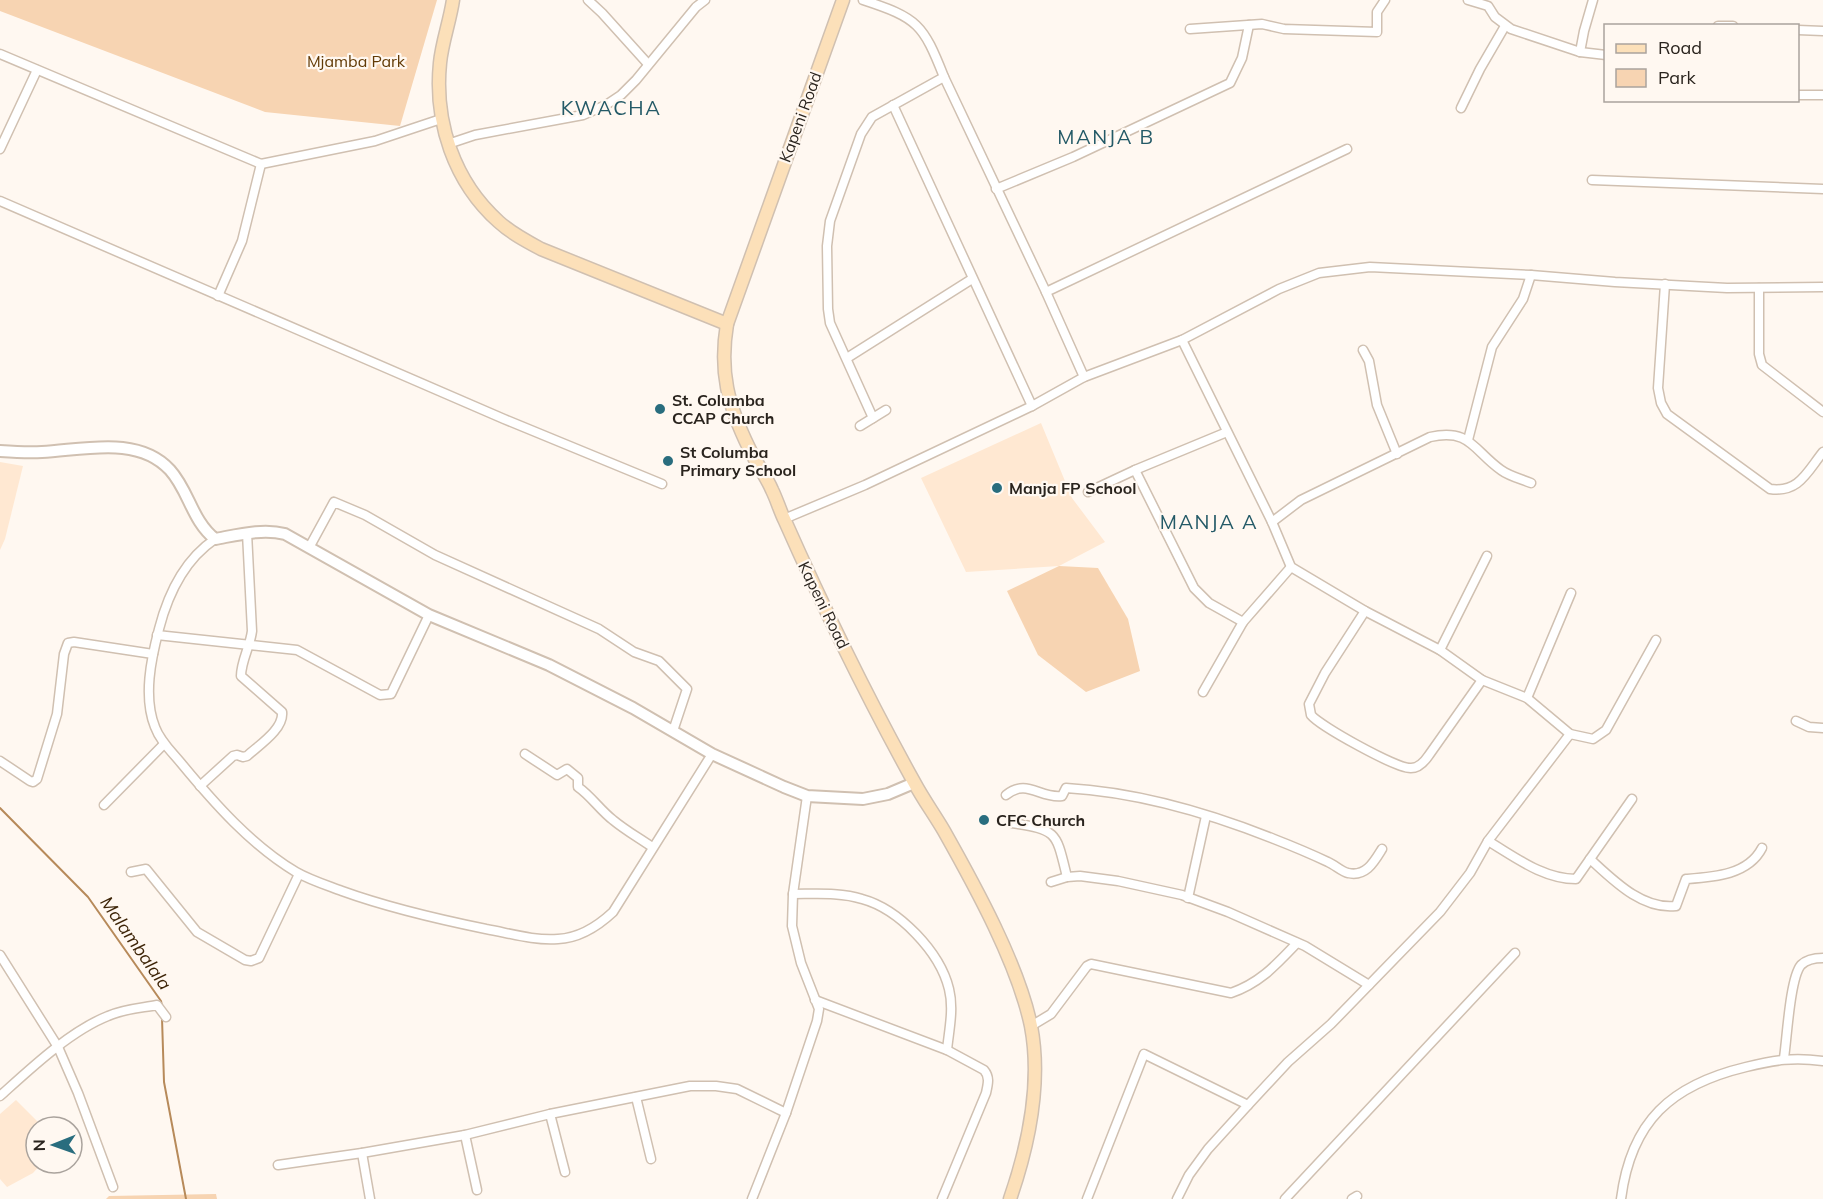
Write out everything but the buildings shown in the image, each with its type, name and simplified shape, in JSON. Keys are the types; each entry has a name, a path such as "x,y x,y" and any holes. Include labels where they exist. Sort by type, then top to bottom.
{"main road":[{"path":"453,0 440,61 441,119 455,162 475,195 499,222 514,234 541,249 727,324"},
{"name":"Kapeni Road","path":"843,0 727,324 723,348 727,392 749,448 772,490 828,615 914,783 944,831 1017,978 1031,1026 1035,1085 1021,1168 1010,1199"}],"street":[{"path":"588,0 648,64"},
{"path":"448,144 475,135 564,119 598,108 621,95 636,80 696,7 705,0"},
{"path":"863,0 904,15 919,26 932,47 1084,377"},
{"path":"1190,29 1262,24 1284,29 1377,32 1377,12 1385,0"},
{"path":"1468,0 1489,3 1495,17 1505,26 1580,52 1604,55"},
{"path":"1580,52 1593,0"},
{"path":"996,189 1073,157 1230,83 1242,58 1249,25"},
{"path":"1461,108 1505,26"},
{"path":"1799,30 1823,31"},
{"path":"0,54 261,164 375,141 441,119"},
{"path":"0,149 37,70"},
{"path":"873,418 830,323 827,246 830,221 861,134 873,117 944,77"},
{"path":"1799,95 1823,95"},
{"path":"893,105 1032,406"},
{"path":"1046,292 1347,149"},
{"path":"218,296 243,241 261,164"},
{"path":"1592,180 1823,189"},
{"path":"0,201 504,419 662,484"},
{"path":"784,519 865,485 1032,406 1084,377 1182,340 1280,289 1319,273 1370,267 1727,288 1823,287"},
{"path":"1468,440 1492,347 1523,299 1531,275"},
{"path":"847,358 972,279"},
{"path":"1665,284 1658,388 1661,403 1667,414 1770,489 1782,490 1794,487 1823,452"},
{"path":"1759,288 1759,354 1764,369 1823,412"},
{"path":"1182,340 1272,522 1291,567 1365,611 1440,650 1482,680 1527,698 1570,734 1593,739 1606,730 1656,640"},
{"path":"1363,350 1369,361 1377,405 1397,454"},
{"path":"860,426 886,410"},
{"path":"1088,492 1227,432"},
{"path":"1272,522 1301,500 1430,437 1440,435 1460,436 1468,440 1503,472 1531,483"},
{"path":"0,451 40,453 120,448 142,452 158,459 173,474 204,531 215,539"},
{"path":"1135,470 1194,588 1209,603 1243,622"},
{"path":"309,546 334,502 364,515 435,555 599,628 634,652 659,661 687,689 673,731"},
{"path":"712,754 613,912 600,924 573,937 557,940 530,938 377,903 315,882 273,858 200,786 157,733 151,714 149,684 153,654 172,591 194,556 215,539 247,533 277,532 309,546 429,615 585,682 712,754 807,796 840,799 873,798 914,783"},
{"path":"200,786 233,756 248,756 283,718 282,712 241,676 252,631 247,533"},
{"path":"1440,650 1486,556"},
{"path":"1203,692 1243,622 1291,567"},
{"path":"1527,698 1571,593"},
{"path":"1365,611 1324,673 1309,704 1311,715 1323,724 1390,762 1410,768 1415,767 1429,755 1482,680"},
{"path":"157,635 297,650 380,695 385,695 391,694 429,615"},
{"path":"0,761 30,781 37,779 57,714 64,654 68,643 153,654"},
{"path":"1796,722 1809,727 1823,728"},
{"path":"1177,1199 1189,1175 1248,1105 1288,1062 1331,1024 1440,912 1470,873 1488,841 1570,734"},
{"path":"104,805 164,744"},
{"path":"525,754 557,775 567,769 578,778 578,787 586,792 595,804 613,820 652,847"},
{"path":"1006,795 1025,787 1056,796 1062,796 1066,788 1142,798 1272,838 1329,862 1348,873 1363,873 1372,866 1382,849"},
{"path":"752,1199 786,1113 818,1021 819,1009 814,1000 792,926 793,894 807,796"},
{"path":"1488,841 1531,867 1559,879 1576,879 1632,799"},
{"path":"1188,898 1206,816"},
{"path":"1011,823 1050,832 1058,846 1067,877"},
{"path":"1590,859 1612,880 1636,896 1663,908 1676,906 1686,879 1712,877 1737,870 1756,859 1762,848"},
{"path":"131,872 146,869 197,932 250,961 259,958 299,874"},
{"path":"1051,882 1080,876 1118,881 1188,898 1228,912 1297,943 1369,985"},
{"path":"793,894 861,898 876,904 909,926 937,963 950,990 947,1050"},
{"path":"1031,1026 1052,1014 1091,964 1231,993 1249,987 1297,943"},
{"path":"1285,1199 1515,953"},
{"path":"0,955 58,1047 113,1187"},
{"path":"1785,1058 1795,975 1803,963 1812,958 1823,958"},
{"path":"814,1000 947,1050 984,1070 989,1082 986,1094 942,1199"},
{"path":"0,1096 58,1047 96,1022 109,1016 158,1005 166,1017"},
{"path":"1087,1199 1144,1054 1248,1105"},
{"path":"1621,1199 1635,1143 1666,1102 1695,1084 1724,1072 1785,1058 1823,1061"},
{"path":"278,1165 362,1154 465,1135 550,1114 690,1086 737,1089 786,1113"},
{"path":"636,1096 651,1159"},
{"path":"550,1114 565,1172"},
{"path":"465,1135 477,1190"},
{"path":"362,1154 370,1199"}],"shaded area":[{"name":"Manja FP School","path":"1041,423 1072,498 1105,542 1059,566 966,572 921,478"},
{"path":"0,462 23,466 5,539 0,550"},
{"path":"16,1100 31,1115 24,1115 24,1175 29,1175 7,1187 0,1179 0,1114"}],"green space":[{"name":"Mjamba Park","path":"0,0 437,0 400,126 265,112 0,11"},
{"path":"1059,566 1098,568 1128,619 1140,671 1086,692 1038,655 1007,591"},
{"path":"216,1194 217,1199 106,1199 109,1196"}],"waterway":[{"name":"Malambalala","path":"0,808 88,897 161,1001 162,1006"},
{"name":"Malambalala","path":"162,1018 164,1082 186,1199"}],"place":[{"name":"St. Columba CCAP Church","path":"660,409"},
{"name":"St Columba Primary School","path":"668,461"},
{"name":"Manja FP School","path":"997,488"},
{"name":"CFC Church","path":"984,820"}],"district":[{"name":"KWACHA","path":"611,107"},
{"name":"MANJA B","path":"1106,136"},
{"name":"MANJA A","path":"1209,521"}]}
